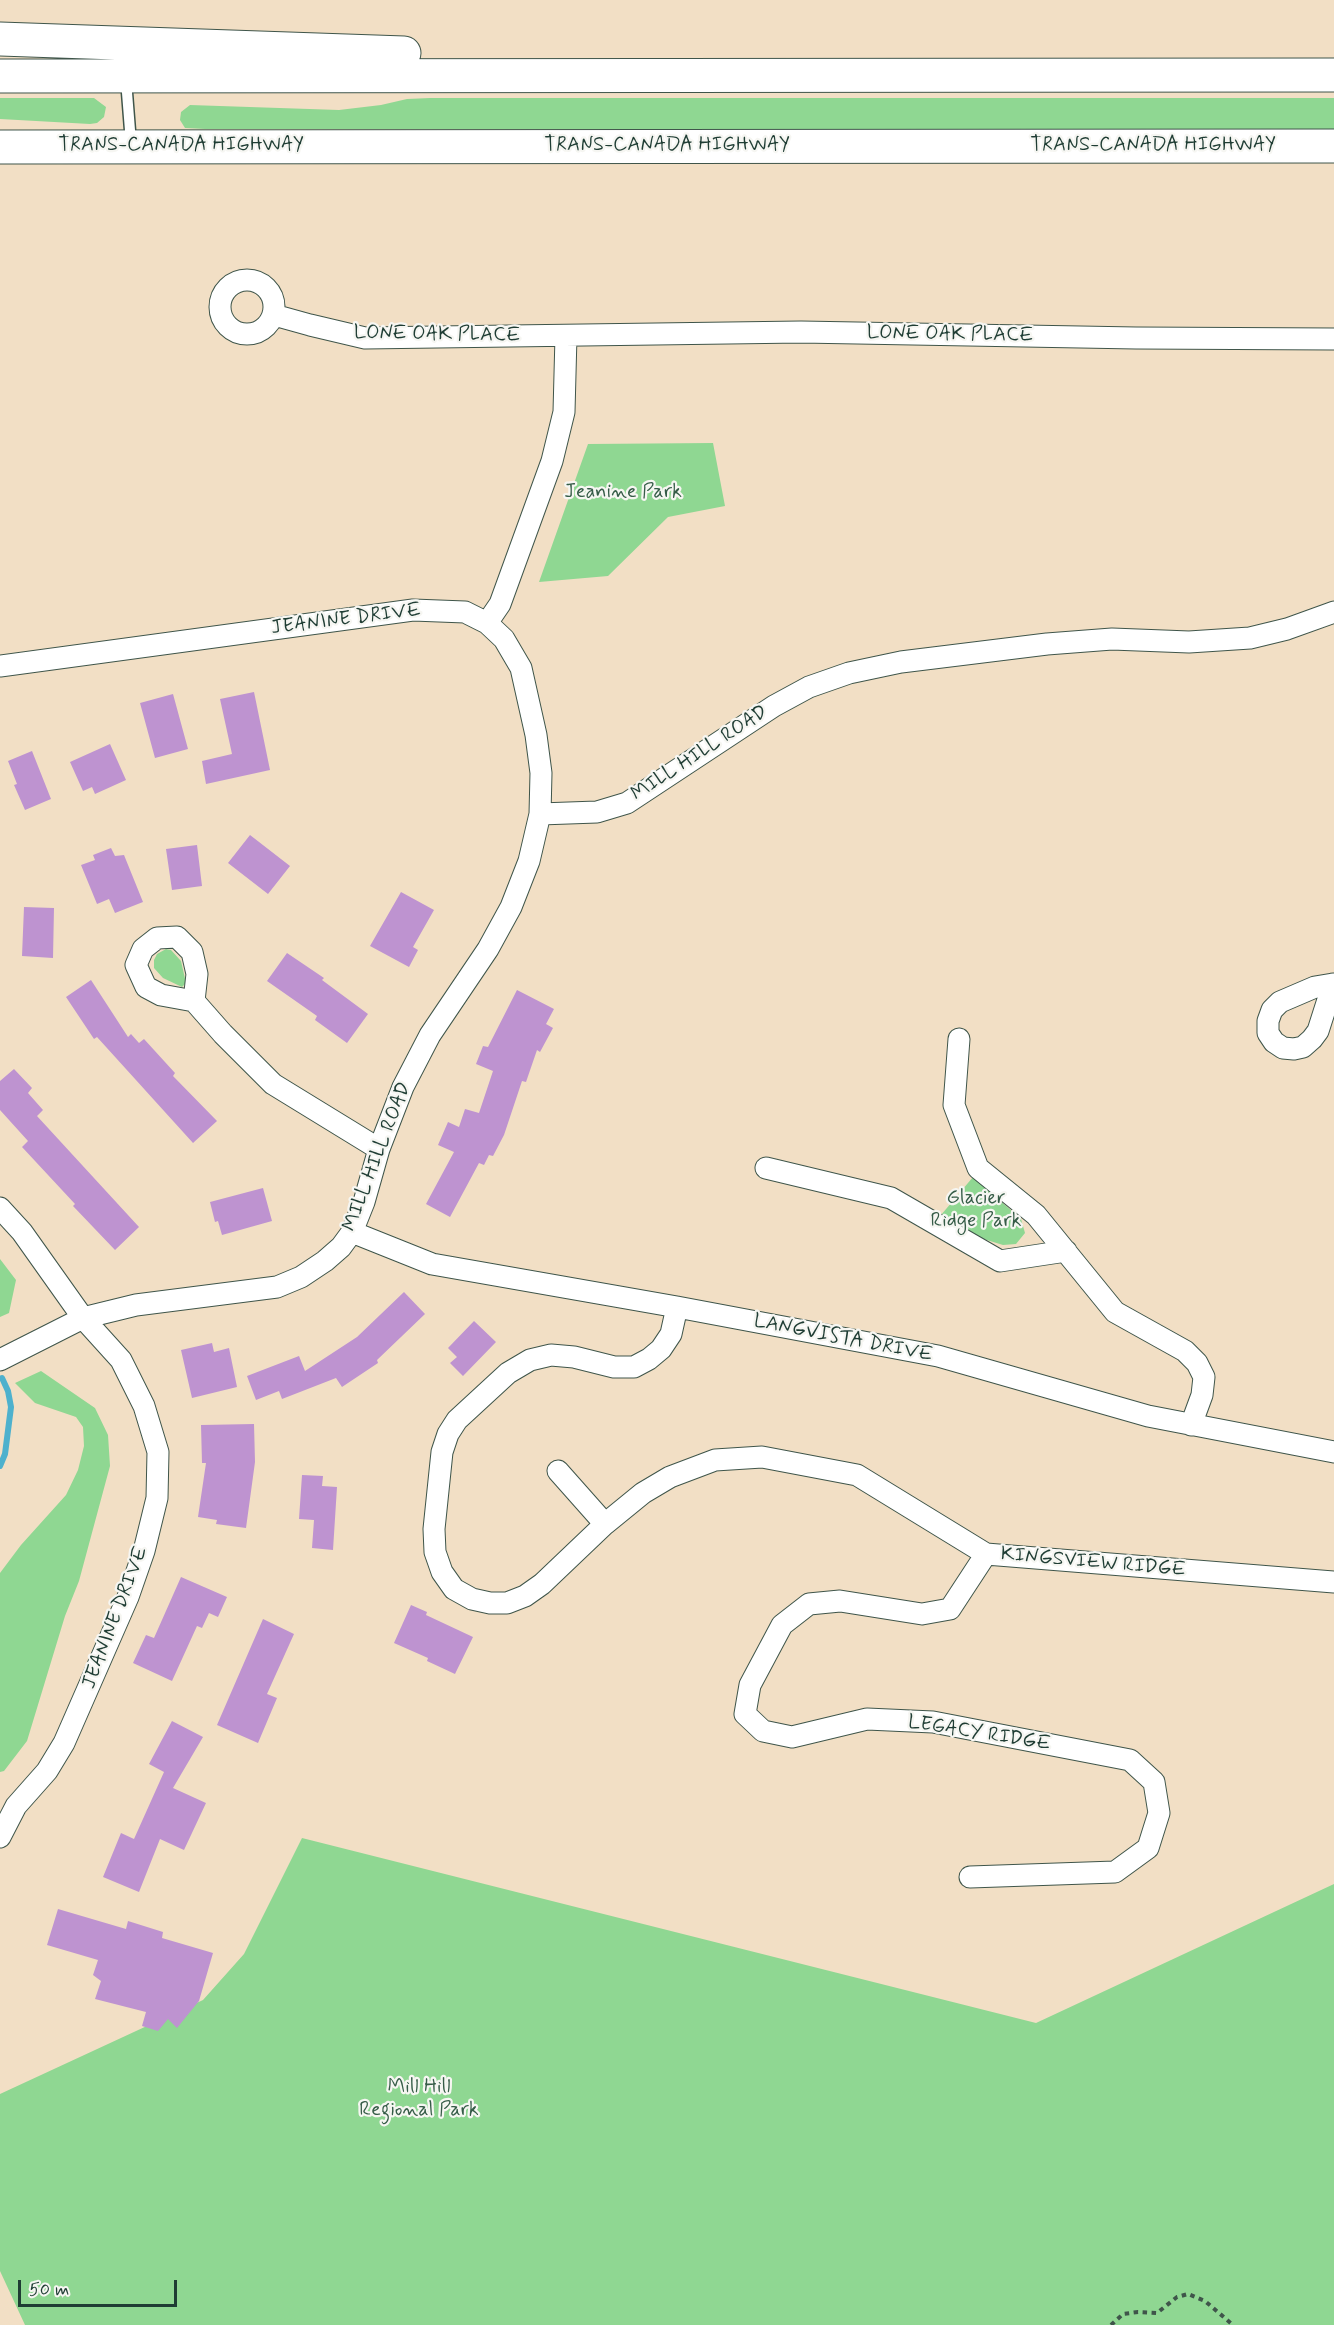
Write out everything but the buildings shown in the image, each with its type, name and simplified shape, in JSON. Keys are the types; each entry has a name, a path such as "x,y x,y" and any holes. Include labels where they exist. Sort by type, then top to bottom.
{"highway":[{"path":"0,39 498,56 671,75"},
{"path":"0,76 1334,75"},
{"name":"TRANS-CANADA HIGHWAY","path":"0,147 1334,146"}],"street":[{"name":"LONE OAK PLACE","path":"274,315 310,326 365,338 801,332 1334,339"},
{"path":"487,623 500,604 552,461 564,412 566,336"},
{"name":"JEANINE DRIVE","path":"0,666 413,610 465,612 487,623 504,639 520,668 536,735 541,773 540,814"},
{"name":"MILL HILL ROAD","path":"0,1360 83,1318 136,1305 277,1287 302,1277 341,1246 352,1232 364,1202 378,1149 403,1087 430,1035 488,949 511,907 529,861 540,814 597,812 627,802 774,706 809,687 849,674 901,662 1047,644 1112,639 1189,642 1250,638 1287,629 1334,612"},
{"path":"194,1001 273,1084 378,1149"},
{"path":"958,1038 954,1105 978,1168 1036,1215 1115,1312 1185,1351 1197,1363 1204,1377 1202,1395 1191,1425"},
{"path":"766,1168 891,1198 1000,1261 1066,1251"},
{"name":"JEANINE DRIVE","path":"0,1208 22,1232 83,1318 121,1360 144,1406 158,1452 157,1498 144,1551 128,1597 64,1743 32,1791 8,1807 0,1837"},
{"name":"LANGVISTA DRIVE","path":"352,1232 432,1264 938,1356 1078,1397 1191,1425 1334,1452"},
{"name":"KINGSVIEW RIDGE","path":"677,1307 670,1334 661,1349 634,1367 614,1367 574,1357 551,1355 530,1360 508,1373 458,1420 448,1434 442,1452 434,1529 435,1552 442,1572 454,1589 472,1599 490,1603 507,1603 525,1596 542,1584 605,1524 643,1493 670,1478 715,1460 762,1457 857,1475 987,1554 1334,1582"},
{"path":"558,1471 605,1524"},
{"name":"LEGACY RIDGE","path":"970,1877 1115,1872 1148,1848 1159,1814 1154,1782 1130,1760 933,1722 867,1719 792,1737 763,1731 745,1714 750,1685 782,1625 809,1604 840,1601 922,1614 950,1609 987,1554"}],"lane":[{"path":"125,76 132,146"}],"path":[{"path":"1111,2325 1123,2314 1157,2313 1177,2297 1188,2294 1205,2301 1233,2325"}],"green space":[{"path":"0,98 94,98 106,107 104,117 97,123 90,124 0,119"},
{"path":"1334,98 1334,129 205,129 185,128 180,120 181,112 190,105 339,110 407,99"},
{"name":"Jeanine Park","path":"713,443 725,506 668,517 608,576 539,582 588,444"},
{"path":"166,949 171,950 181,961 186,983 182,987 163,978 154,968 157,954"},
{"name":"Glacier Ridge Park","path":"973,1177 1021,1219 1025,1233 1016,1244 1003,1245 977,1237 941,1215"},
{"path":"0,1259 16,1280 9,1313 0,1317"},
{"path":"41,1371 95,1408 108,1435 110,1466 79,1581 65,1616 27,1741 4,1771 0,1772 0,1573 21,1545 66,1495 78,1470 84,1446 83,1427 76,1417 35,1403 15,1383"},
{"name":"Mill Hill Regional Park","path":"302,1838 1036,2023 1334,1884 1334,2325 25,2325 0,2271 0,2094 203,2000 244,1954"}],"waterway":[{"path":"0,1466 5,1454 11,1407 8,1391 2,1378"}]}
